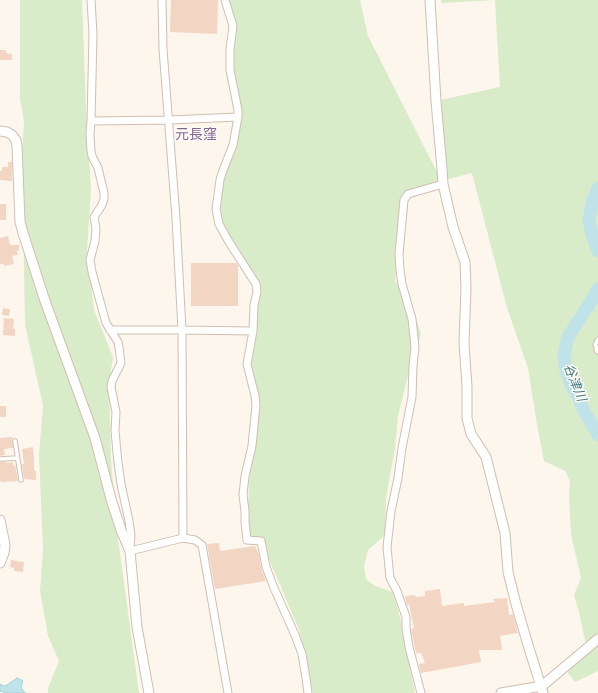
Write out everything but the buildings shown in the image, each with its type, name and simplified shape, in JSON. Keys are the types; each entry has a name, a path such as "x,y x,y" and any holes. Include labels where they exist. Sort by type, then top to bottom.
{"street":[{"path":"91,0 93,34 90,134 92,156 98,168 104,199 94,218 96,229 95,241 90,260 106,324 118,342 121,361 112,381 111,387 116,412 115,431 118,464 121,484 130,520 130,551 137,627 149,693"},
{"path":"162,0 163,49 179,259 182,330 183,538"},
{"path":"225,0 233,26 230,49 230,70 238,117 233,145 220,180 216,209 219,224 228,242 256,284 257,292 254,305 253,331 247,364 256,405 252,446 245,476 243,495 246,511 245,522 247,540 261,541 266,567 302,654 308,693"},
{"path":"430,0 443,184 453,227 465,262 466,288 464,343 467,387 467,418 471,434 486,457 505,533 508,572 542,690"},
{"path":"91,120 169,120 238,117"},
{"path":"0,131 7,132 16,140 18,152 20,222 45,301 95,438 119,524 130,551"},
{"path":"421,693 409,647 406,617 390,578 386,547 391,511 412,397 415,347 412,319 402,284 400,270 404,200 408,194 443,184"},
{"path":"110,330 253,331"},
{"path":"0,520 5,545 0,563"},
{"path":"130,551 183,538 195,540 202,545 228,693"},
{"path":"501,693 542,690 598,639"}],"lane":[{"path":"598,339 595,345 598,349"},
{"path":"15,441 21,480"},
{"path":"0,459 17,458"}],"green space":[{"path":"20,0 82,0 91,189 87,250 94,310 113,357 109,383 111,460 117,531 139,693 48,693 48,688 59,661 48,636 40,591 43,550 39,454 43,405 25,325 22,156 24,122 20,98"},
{"path":"226,0 360,0 368,36 443,184 402,194 395,281 409,296 421,334 409,372 398,416 395,449 386,498 385,535 368,550 364,566 366,579 375,586 393,592 400,618 415,693 313,693 299,630 281,587 261,541 247,536 249,485 254,426 249,365 258,292 229,242 216,209 238,117 230,64 233,26"},
{"path":"441,0 495,0 442,3"},
{"path":"495,0 598,0 598,671 575,682 568,673 568,668 586,642 574,595 581,578 571,534 569,497 570,481 565,471 544,461 528,368 507,308 473,177 471,173 443,181 436,101 500,87"}],"water":[{"path":"17,678 23,681 21,687 26,693 6,693 0,691 0,684 4,686 7,685"}],"waterway":[{"name":"谷津川","path":"598,188 592,203 589,219 592,235 598,251"},
{"name":"谷津川","path":"598,289 568,337 564,355 565,366 571,385 598,435"}],"district":[{"name":"元長窪","path":"196,136"}]}
